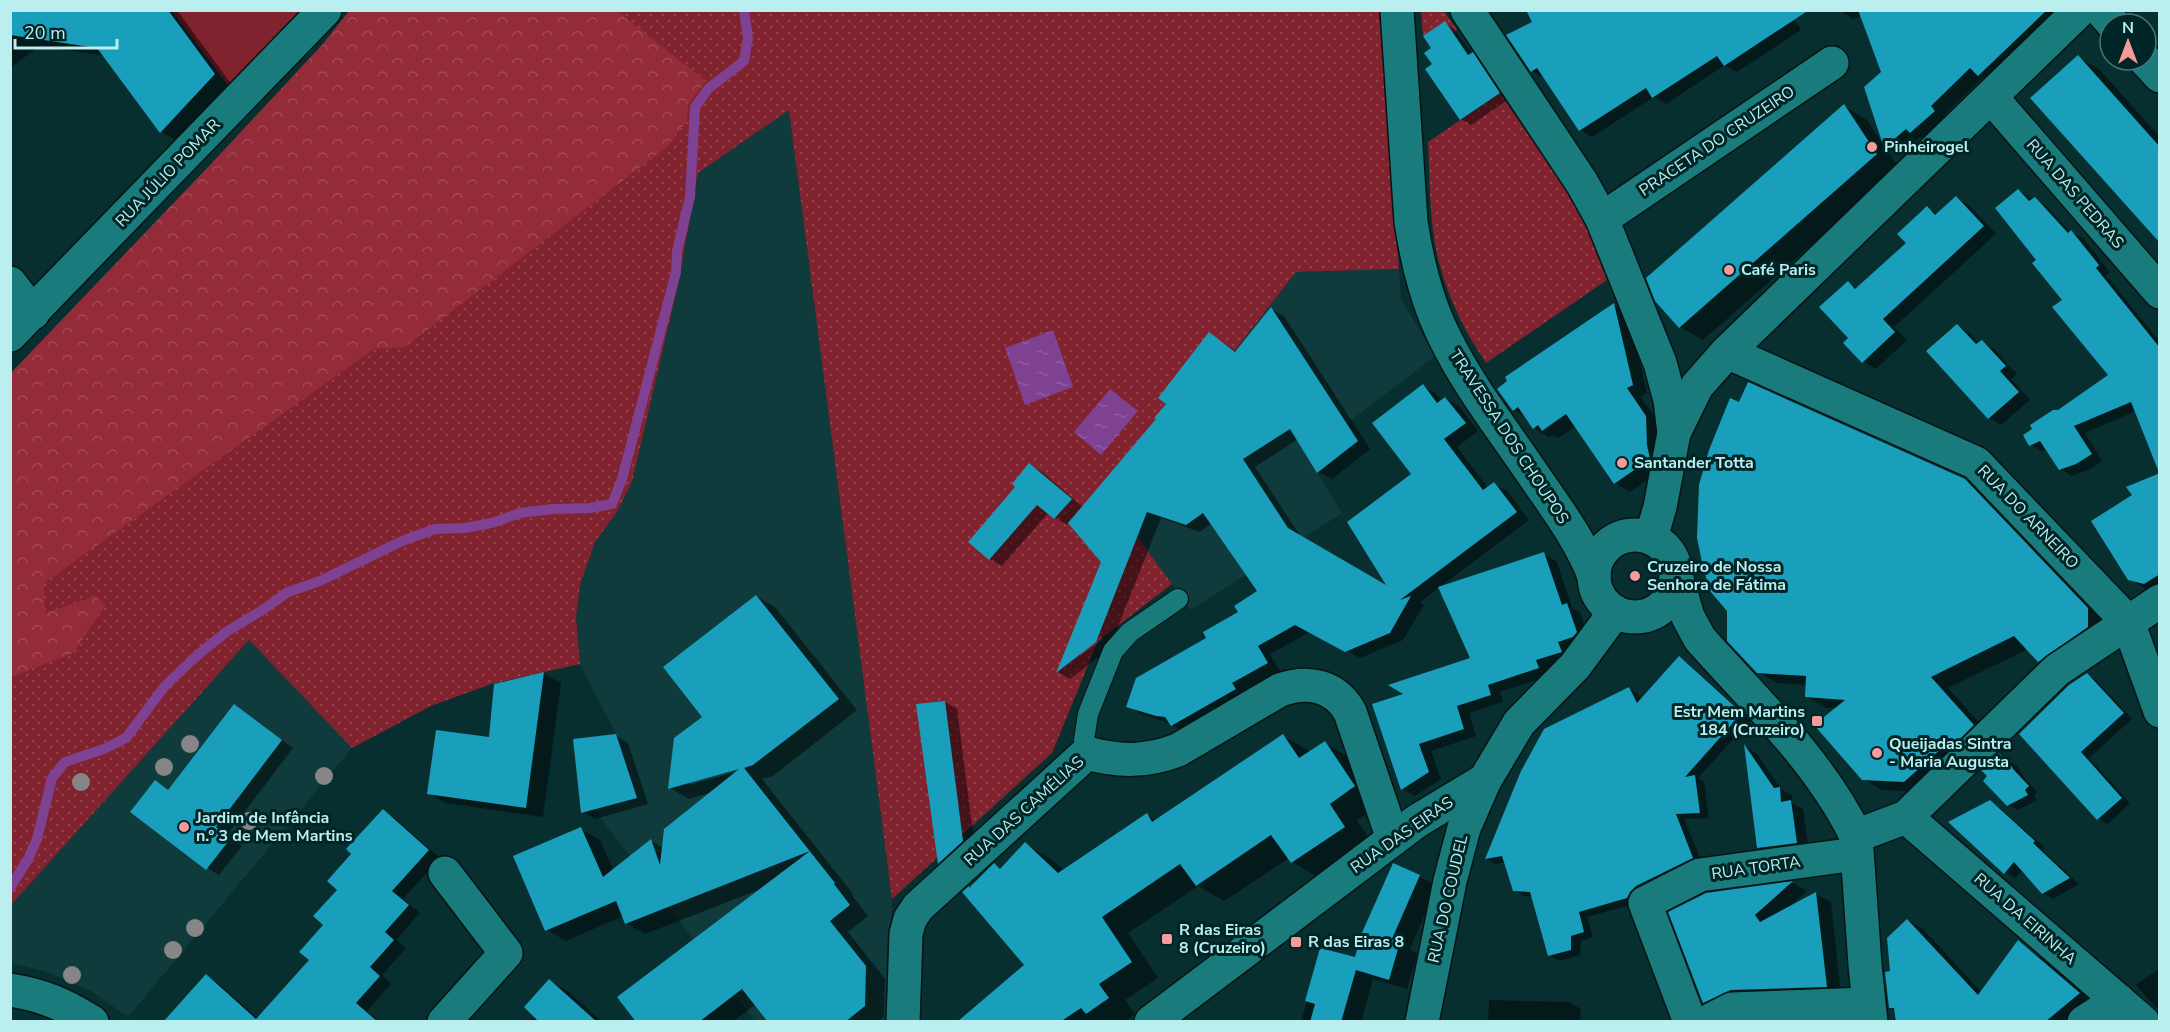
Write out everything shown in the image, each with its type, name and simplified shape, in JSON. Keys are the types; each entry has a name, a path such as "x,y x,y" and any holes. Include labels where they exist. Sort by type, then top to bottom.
{"street":[{"name":"RUA JÚLIO POMAR","path":"22,324 325,10"},
{"name":"TRAVESSA DOS CHOUPOS","path":"1397,10 1411,222 1416,251 1432,308 1456,360 1563,518 1594,576"},
{"path":"1467,10 1582,183 1602,219 1660,363 1670,400 1674,432"},
{"path":"1651,538 1660,507 1674,432 1697,386 1727,352 2080,10"},
{"name":"PRACETA DO CRUZEIRO","path":"1602,219 1832,63"},
{"name":"RUA DAS PEDRAS","path":"1991,96 2160,292"},
{"path":"10,283 22,324"},
{"name":"RUA DO ARNEIRO","path":"1727,352 1976,463 2128,622 2160,711"},
{"path":"1676,575 1674,590 1667,602 1656,611 1643,616 1628,616 1615,612 1604,603 1596,590 1594,576 1596,563 1602,551 1612,542 1624,536 1638,535 1651,538 1661,544 1675,563 1676,575 1688,617 1700,639 1803,754 1846,817 1856,845 1869,1013 1732,1009 1707,1022"},
{"path":"1856,845 1906,817 2057,670 2160,601"},
{"name":"RUA DAS EIRAS","path":"1151,1022 1417,821 1485,780 1519,723 1575,666 1615,612"},
{"name":"RUA DAS CAMÉLIAS","path":"903,1022 906,934 918,907 1087,753 1124,760 1161,757 1178,750 1280,690 1297,684 1324,688 1340,698 1350,712 1393,839"},
{"name":"RUA DO COUDEL","path":"1422,1022 1450,880 1464,828 1485,780"},
{"name":"RUA DA EIRINHA","path":"1906,817 2143,1022"},
{"name":"RUA TORTA","path":"1690,1022 1645,903 1700,875 1856,845"},
{"path":"444,1022 506,953 445,873"},
{"path":"10,990 36,994 72,1009 92,1022"},
{"path":"2084,1022 2118,1000"}],"lane":[{"path":"1087,753 1084,740 1087,720 1113,651 1130,632 1178,599"}],"shaded area":[{"path":"172,11 299,11 229,87"},
{"path":"349,11 1379,11 1399,269 1296,272 1183,417 1119,512 1172,584 1098,641 1052,753 892,899 789,110 698,173 678,285 632,482 617,512 595,542 580,585 576,618 580,664 491,684 431,706 352,748 249,640 11,905 11,373 212,163 323,44"},
{"path":"1421,11 1444,11 1457,30 1453,33 1444,22 1423,36"},
{"path":"1500,93 1572,199 1595,245 1607,280 1486,363 1458,314 1439,262 1432,218 1428,142"},
{"path":"789,110 892,899 889,1021 755,1021 594,809 637,797 616,734 580,664 576,618 580,585 595,542 617,512 632,482 678,285 698,173"},
{"path":"1399,269 1401,299 1435,356 1306,455 1342,513 1191,610 1119,512 1183,417 1296,272"},
{"name":"Jardim de Infância n.º 3 de Mem Martins","path":"249,640 352,748 128,1017 91,991 43,971 11,963 11,905"}],"green space":[{"path":"349,11 617,11 706,81 689,103 686,122 668,146 405,347 374,349 44,583 45,613 96,596 105,606 73,653 11,677 11,373 212,163 323,44"}],"water":[{"path":"1053,330 1073,387 1025,405 1005,348"},
{"path":"1110,389 1138,411 1101,455 1074,432"}],"building":[{"path":"10,10 168,10 215,74 160,133 97,48 10,35"},
{"path":"1526,10 1809,10 1724,66 1717,56 1652,98 1646,88 1579,131 1537,68 1531,72 1506,35 1532,22"},
{"path":"1858,10 2047,10 1978,76 1970,68 1931,106 1935,111 1910,133 1906,129 1884,148 1864,87 1881,72"},
{"path":"1445,21 1468,55 1473,52 1500,93 1460,120 1425,69 1432,64 1424,53 1431,48 1423,36"},
{"path":"2078,55 2160,147 2160,243 2030,98"},
{"path":"1844,104 1877,154 1679,328 1655,301 1646,278"},
{"path":"2018,189 2029,201 2035,197 2068,233 2071,230 2099,265 2096,268 2160,348 2160,470 2158,470 2131,402 2074,426 2092,454 2076,464 2059,470 2040,441 2029,446 2023,435 2032,429 2030,425 2053,410 2058,410 2108,375 2052,307 2062,300 2032,263 2036,260 1995,208"},
{"path":"1956,196 1984,226 1883,319 1895,332 1862,363 1843,343 1848,338 1819,307 1848,281 1855,289 1906,243 1897,234 1927,206 1935,215"},
{"path":"1614,303 1633,385 1627,388 1646,416 1650,459 1614,484 1566,414 1542,431 1538,425 1533,429 1518,407 1513,411 1497,389 1507,381 1505,377"},
{"path":"1271,307 1358,441 1317,473 1290,429 1243,459 1288,528 1386,585 1347,522 1411,474 1372,423 1423,384 1437,403 1445,397 1466,423 1444,439 1483,490 1494,482 1517,512 1400,600 1411,596 1390,633 1345,652 1295,625 1258,646 1268,663 1232,683 1236,689 1171,726 1165,717 1126,707 1136,678 1206,638 1203,632 1238,612 1234,606 1257,591 1203,513 1186,525 1147,512 1096,642 1056,673 1101,562 1068,523 1156,419 1154,418 1166,404 1158,398 1209,332 1235,352"},
{"path":"1957,324 1976,344 1982,340 2006,366 2000,371 2019,392 1988,419 1926,351"},
{"path":"1748,382 1965,479 2088,608 2088,627 2038,662 2014,636 1931,677 1974,725 1955,744 1951,740 1904,782 1862,780 1814,725 1845,700 1805,697 1806,676 1757,673 1727,641 1727,611 1710,591 1697,538 1699,485 1709,450 1730,398 1739,402"},
{"path":"1029,463 1072,499 1054,519 1037,505 989,560 968,542 1015,487 1012,484"},
{"path":"2160,473 2160,574 2144,584 2128,580 2091,521 2132,495 2126,487"},
{"path":"1544,552 1562,605 1567,603 1577,632 1573,637 1558,642 1562,652 1536,660 1539,668 1488,685 1491,695 1457,706 1464,729 1419,744 1429,772 1401,790 1372,704 1403,694 1388,685 1470,658 1438,587"},
{"path":"756,595 839,699 753,765 744,768 810,851 625,924 616,901 545,931 513,856 581,827 603,877 651,839 660,865 664,829 739,769 668,789 674,738 702,717 663,667"},
{"path":"1679,656 1742,713 1685,777 1695,775 1700,813 1676,814 1693,858 1636,886 1627,898 1579,912 1584,932 1571,936 1571,950 1548,956 1530,892 1513,891 1502,856 1485,859 1521,771 1544,729 1629,687 1637,703"},
{"path":"544,672 526,808 427,794 436,730 489,737 494,684"},
{"path":"2087,673 2124,713 2081,752 2122,798 2097,820 2019,734 2069,685"},
{"path":"945,701 963,841 938,864 916,704"},
{"path":"234,704 282,740 216,827 231,838 206,870 130,812 155,780 168,790"},
{"path":"616,734 637,798 581,813 573,739"},
{"path":"1283,734 1299,758 1325,741 1355,786 1330,804 1345,827 1291,863 1271,835 1196,886 1180,864 1102,917 1132,962 1099,984 1109,998 1086,1014 1081,1008 1060,1022 957,1022 1024,965 962,892 994,863 1000,869 1025,842 1058,873 1147,813 1152,822"},
{"path":"1744,744 1774,788 1780,787 1781,802 1791,800 1797,843 1757,848"},
{"path":"1999,753 2005,760 2007,758 2013,769 2029,786 2025,790 2028,795 2007,806 1983,781 1987,776 1981,770"},
{"path":"1990,800 2035,841 2033,843 2070,878 2042,894 2014,862 2004,874 1948,822"},
{"path":"383,809 429,850 392,891 409,905 385,932 394,940 370,967 380,976 356,1003 378,1022 163,1022 206,974 256,1019 309,960 299,952 323,925 313,916 337,890 327,881 351,854 346,849"},
{"path":"810,851 850,905 830,921 866,966 865,1006 845,1022 768,1022 742,989 699,1022 636,1022 617,997"},
{"path":"1393,863 1420,875 1392,939 1400,942 1389,980 1356,970 1341,1022 1310,1022 1315,1004 1305,1001 1320,948 1355,957 1361,935"},
{"path":"1793,881 1755,915 1760,922 1816,892 1827,987 1731,990 1703,1003 1668,912 1706,893"},
{"path":"1907,919 1978,995 2018,940 2080,993 2045,1022 1896,1022 1894,1008 1889,1008 1885,972 1890,971 1887,938"},
{"path":"549,979 597,1022 539,1022 524,1007"}],"waterway":[{"path":"10,888 37,839 52,778 65,762 104,749 126,738 164,687 194,658 226,632 288,592 320,581 402,541 435,529 465,528 492,523 520,513 590,508 612,504 622,479 676,272 677,251 690,197 695,107 709,88 744,61 748,38 744,10"}],"place":[{"name":"Pinheirogel","path":"1872,147"},
{"name":"Café Paris","path":"1729,270"},
{"name":"Santander Totta","path":"1622,463"},
{"name":"Cruzeiro de Nossa Senhora de Fátima","path":"1635,576"},
{"name":"Estr Mem Martins 184 (Cruzeiro)","path":"1817,721"},
{"name":"Queijadas Sintra - Maria Augusta","path":"1877,753"},
{"name":"Jardim de Infância n.º 3 de Mem Martins","path":"184,827"},
{"name":"R das Eiras 8 (Cruzeiro)","path":"1167,939"},
{"name":"R das Eiras 8","path":"1296,942"}]}
